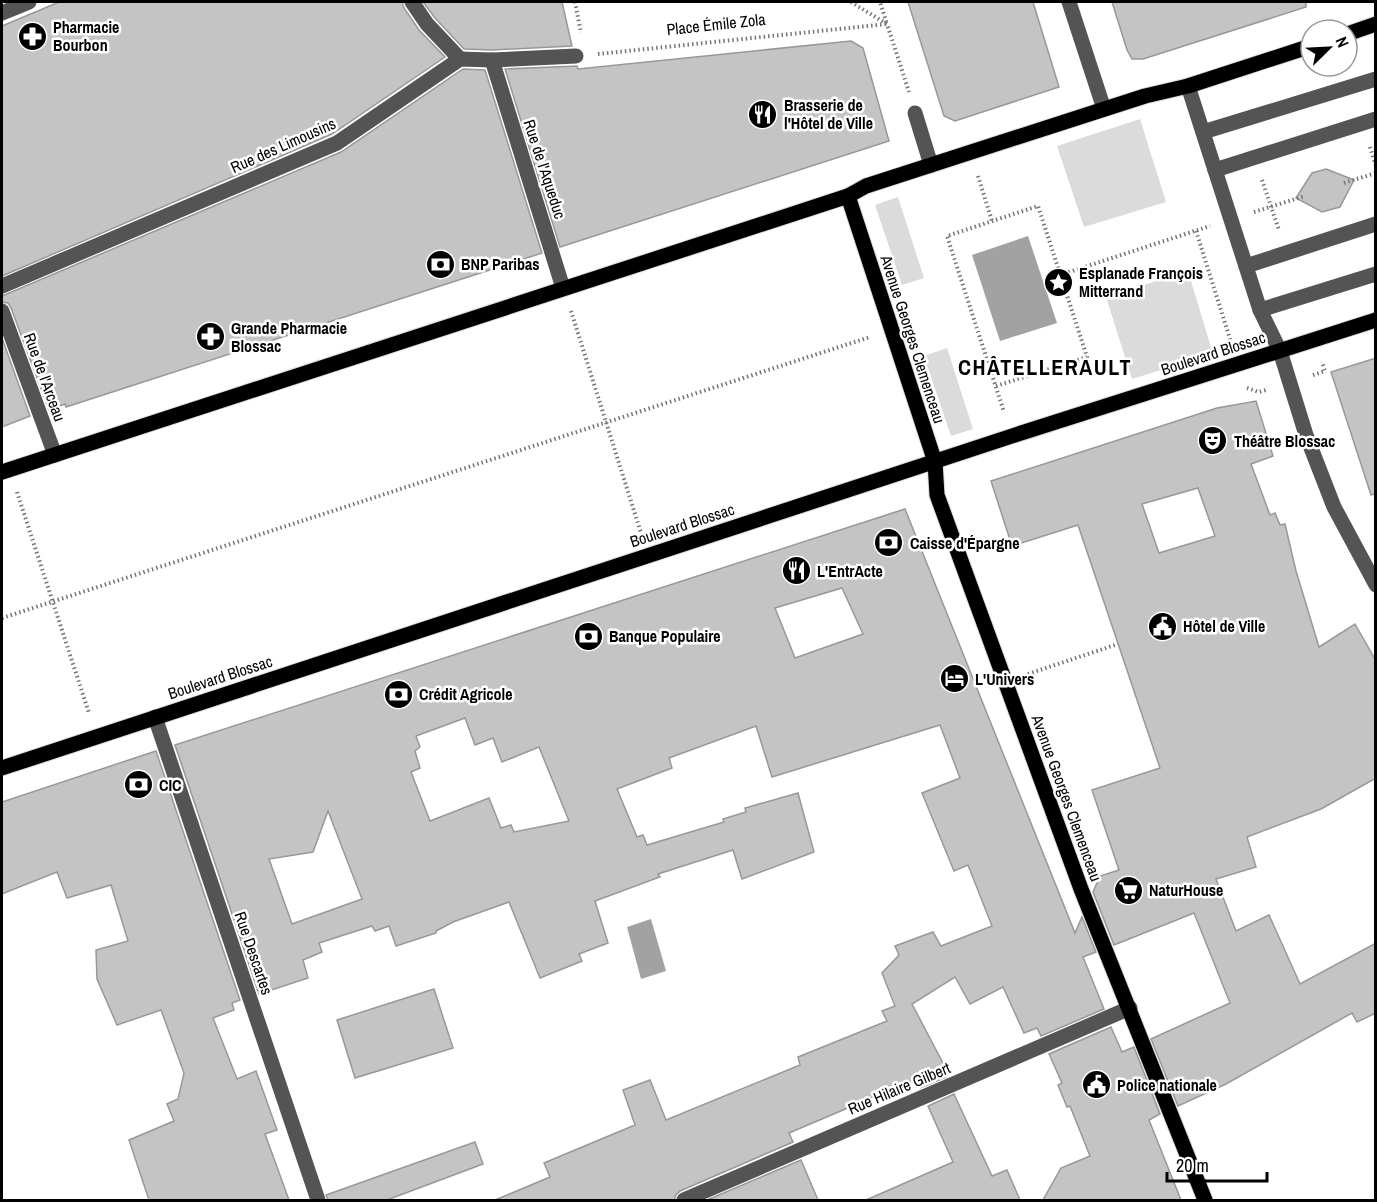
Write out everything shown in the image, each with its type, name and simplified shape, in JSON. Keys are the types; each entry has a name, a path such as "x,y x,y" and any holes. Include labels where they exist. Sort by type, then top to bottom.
{"main road":[{"path":"1359,30 1376,24"},
{"path":"6,471 848,196 866,186 970,152 1299,50"},
{"name":"Avenue Georges Clemenceau","path":"848,196 935,462 937,495 1081,889 1205,1200"},
{"name":"Boulevard Blossac","path":"2,768 1012,436 1376,320"}],"street":[{"path":"2,13 29,2"},
{"path":"412,2 427,24 460,59 581,56"},
{"path":"1069,2 1104,109"},
{"name":"Rue des Limousins","path":"2,286 337,143 460,59"},
{"name":"Rue de l'Aqueduc","path":"492,60 563,288"},
{"path":"1203,132 1376,79"},
{"path":"1188,86 1260,310 1280,351 1306,435 1334,507 1376,585"},
{"path":"915,113 931,165"},
{"path":"1215,170 1376,119"},
{"path":"1246,266 1376,224"},
{"path":"1260,310 1376,274"},
{"name":"Rue de l'Arceau","path":"2,311 55,455"},
{"name":"Rue Descartes","path":"155,717 318,1200"},
{"name":"Rue Hilaire Gilbert","path":"684,1200 1130,1008"}],"path":[{"path":"575,2 581,56"},
{"path":"851,2 887,24"},
{"path":"880,2 915,113"},
{"name":"Place Émile Zola","path":"581,56 887,24"},
{"path":"970,152 992,221"},
{"path":"1255,158 1286,253"},
{"path":"1344,183 1376,173"},
{"path":"1285,202 1305,196"},
{"path":"996,386 1087,357 1038,206 947,236 1012,436"},
{"path":"1060,275 1211,226"},
{"path":"1196,231 1245,387 1259,393"},
{"path":"563,288 648,556"},
{"path":"2,618 891,330"},
{"path":"1315,340 1325,371"},
{"path":"6,471 53,601 97,737"},
{"path":"1005,681 1118,644"}],"shaded area":[{"path":"1140,119 1166,202 1084,227 1057,146"},
{"path":"898,197 924,278 902,285 875,205"},
{"path":"1028,236 1057,323 1000,341 972,255"},
{"path":"1188,271 1213,354 1132,379 1106,297"},
{"path":"947,348 973,429 951,436 924,356"},
{"path":"651,919 666,971 641,979 627,927"}],"building":[{"path":"59,2 402,2 419,30 445,57 332,134 2,276 2,26"},
{"path":"423,2 562,2 572,46 464,49"},
{"path":"908,2 1033,2 1059,87 955,121 944,116"},
{"path":"1112,2 1306,2 1306,7 1143,59 1132,59"},
{"path":"851,41 863,48 889,141 560,247 505,69 577,66 578,69"},
{"path":"463,69 485,70 542,253 66,407 65,404 49,410 11,308 8,303 2,302 2,296 341,152"},
{"path":"1326,169 1354,180 1340,207 1322,212 1296,198 1312,173"},
{"path":"2,338 30,416 2,427"},
{"path":"1376,358 1376,494 1371,495 1331,372"},
{"path":"1256,401 1273,456 1251,464 1270,515 1275,513 1280,525 1285,524 1296,571 1319,647 1355,624 1376,661 1376,778 1321,809 1247,837 1256,867 1216,879 1236,931 1269,915 1300,984 1376,943 1376,1013 1357,1022 1352,1013 1226,1084 1178,1106 1151,1039 1230,1003 1194,913 1114,945 1093,892 1100,876 1119,870 1092,790 1160,768 1078,525 1012,546 991,481 1217,408","holes":["1198,488 1215,536 1159,553 1142,504"]},
{"path":"905,509 1075,933 1082,917 1096,952 1083,957 1104,1009 1041,1036 1037,1028 1024,1033 1003,987 970,1004 955,977 912,1004 945,1067 942,1068 946,1077 920,1088 916,1079 789,1133 793,1142 680,1191 674,1200 495,1200 550,1177 544,1163 635,1125 623,1090 650,1080 666,1120 800,1065 798,1057 887,1021 882,1011 895,1006 882,973 899,955 895,946 933,932 941,946 992,926 968,865 954,871 922,793 960,778 940,725 772,777 756,726 669,758 672,768 617,789 637,837 643,835 647,845 724,822 723,819 746,812 745,808 798,793 814,852 742,879 733,850 658,874 660,877 595,901 608,943 579,954 582,961 540,978 509,902 453,922 436,933 396,946 389,926 375,931 372,926 319,943 322,952 303,960 308,978 259,994 175,745","holes":["842,588 863,634 795,658 775,608","465,718 475,745 493,738 502,762 539,747 569,821 514,832 511,825 501,828 489,798 430,821 411,772 420,768 415,751 420,747 416,736","328,811 362,899 292,924 269,859 313,852"]},
{"path":"156,751 240,1000 232,1003 234,1010 213,1018 237,1079 256,1071 277,1130 265,1134 289,1200 149,1200 129,1140 174,1121 167,1104 178,1099 184,1073 161,1010 117,1025 97,979 96,950 128,941 111,885 67,898 57,872 2,894 2,802"},
{"path":"434,989 453,1048 355,1078 337,1020"},
{"path":"1111,1027 1122,1052 1134,1047 1160,1114 1149,1120 1181,1200 1043,1200 1061,1168 1090,1156 1070,1106 1067,1107 1058,1085 1062,1083 1049,1054"},
{"path":"954,1094 992,1176 1007,1170 1020,1200 866,1200 953,1162 928,1106"},
{"path":"475,1142 483,1164 387,1200 328,1200 326,1195"},
{"path":"801,1160 818,1200 707,1200"}],"place":[{"name":"Pharmacie Bourbon","path":"32,36"},
{"name":"Brasserie de l'Hôtel de Ville","path":"763,114"},
{"name":"BNP Paribas","path":"440,264"},
{"name":"Esplanade François Mitterrand","path":"1058,282"},
{"name":"Grande Pharmacie Blossac","path":"210,337"},
{"name":"Théâtre Blossac","path":"1213,441"},
{"name":"Caisse d'Épargne","path":"889,543"},
{"name":"L'EntrActe","path":"796,571"},
{"name":"Hôtel de Ville","path":"1162,626"},
{"name":"Banque Populaire","path":"588,636"},
{"name":"L'Univers","path":"954,679"},
{"name":"Crédit Agricole","path":"398,694"},
{"name":"CIC","path":"138,785"},
{"name":"NaturHouse","path":"1128,890"},
{"name":"Police nationale","path":"1096,1085"}],"district":[{"name":"CHÂTELLERAULT","path":"1045,367"}]}
